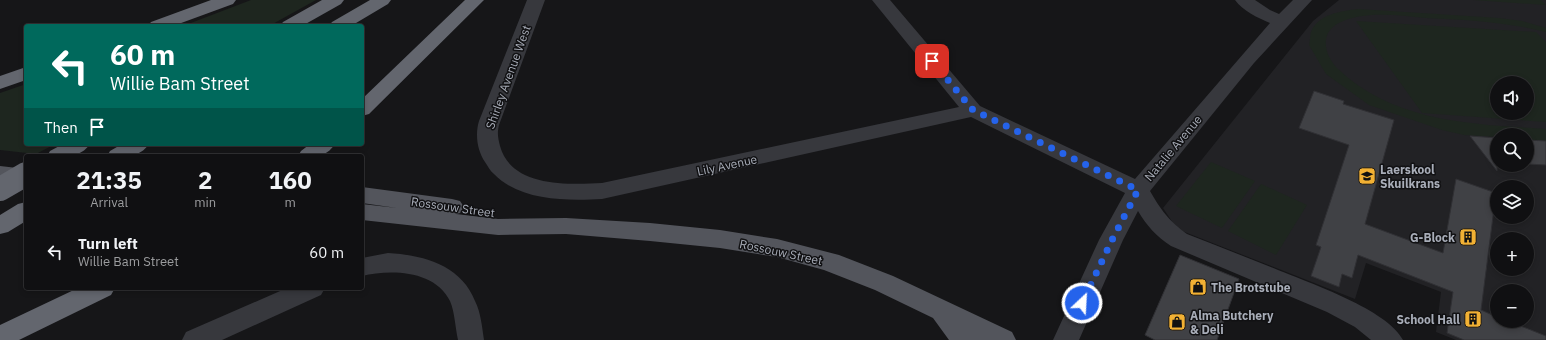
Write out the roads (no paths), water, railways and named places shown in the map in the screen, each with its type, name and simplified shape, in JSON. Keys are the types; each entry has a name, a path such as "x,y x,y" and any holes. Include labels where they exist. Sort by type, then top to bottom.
{"highway":[{"path":"162,24 227,0"},
{"path":"293,24 335,0"},
{"path":"341,24 382,0"},
{"path":"364,108 475,0"},
{"path":"0,83 24,74"},
{"path":"62,154 76,146"},
{"path":"121,154 135,146"},
{"path":"312,154 322,146"},
{"path":"0,189 24,176"},
{"path":"0,226 23,212"},
{"path":"0,336 98,290"}],"main road":[{"path":"0,158 24,160"},
{"path":"0,173 24,175"},
{"name":"Rossouw Street","path":"364,196 495,213 543,226"},
{"name":"Rossouw Street","path":"364,212 498,226 543,226 693,236 777,248 830,262 867,276 940,309 1003,340"},
{"path":"940,309 955,327 963,340"}],"street":[{"name":"Shirley Avenue West","path":"492,154 487,136 488,126 536,0"},
{"path":"881,0 973,110 1138,190 1155,220 1166,231 1179,240 1336,305 1364,320 1390,340"},
{"path":"1244,0 1264,14 1281,21"},
{"name":"Natalie Avenue","path":"1066,340 1108,246 1138,190 1281,21 1304,0"},
{"name":"Lily Avenue","path":"492,154 497,164 506,172 531,186 558,192 595,192 697,172 973,110"},
{"path":"364,266 381,262 404,262 420,266 445,279 453,286 460,296 465,310 471,340"},
{"path":"195,340 308,290"}],"place":[{"name":"Laerskool Skuilkrans","path":"1367,176"},
{"name":"G-Block","path":"1468,237"},
{"name":"The Brotstube","path":"1198,287"},
{"name":"School Hall","path":"1473,319"},
{"name":"Alma Butchery & Deli","path":"1177,322"}]}
